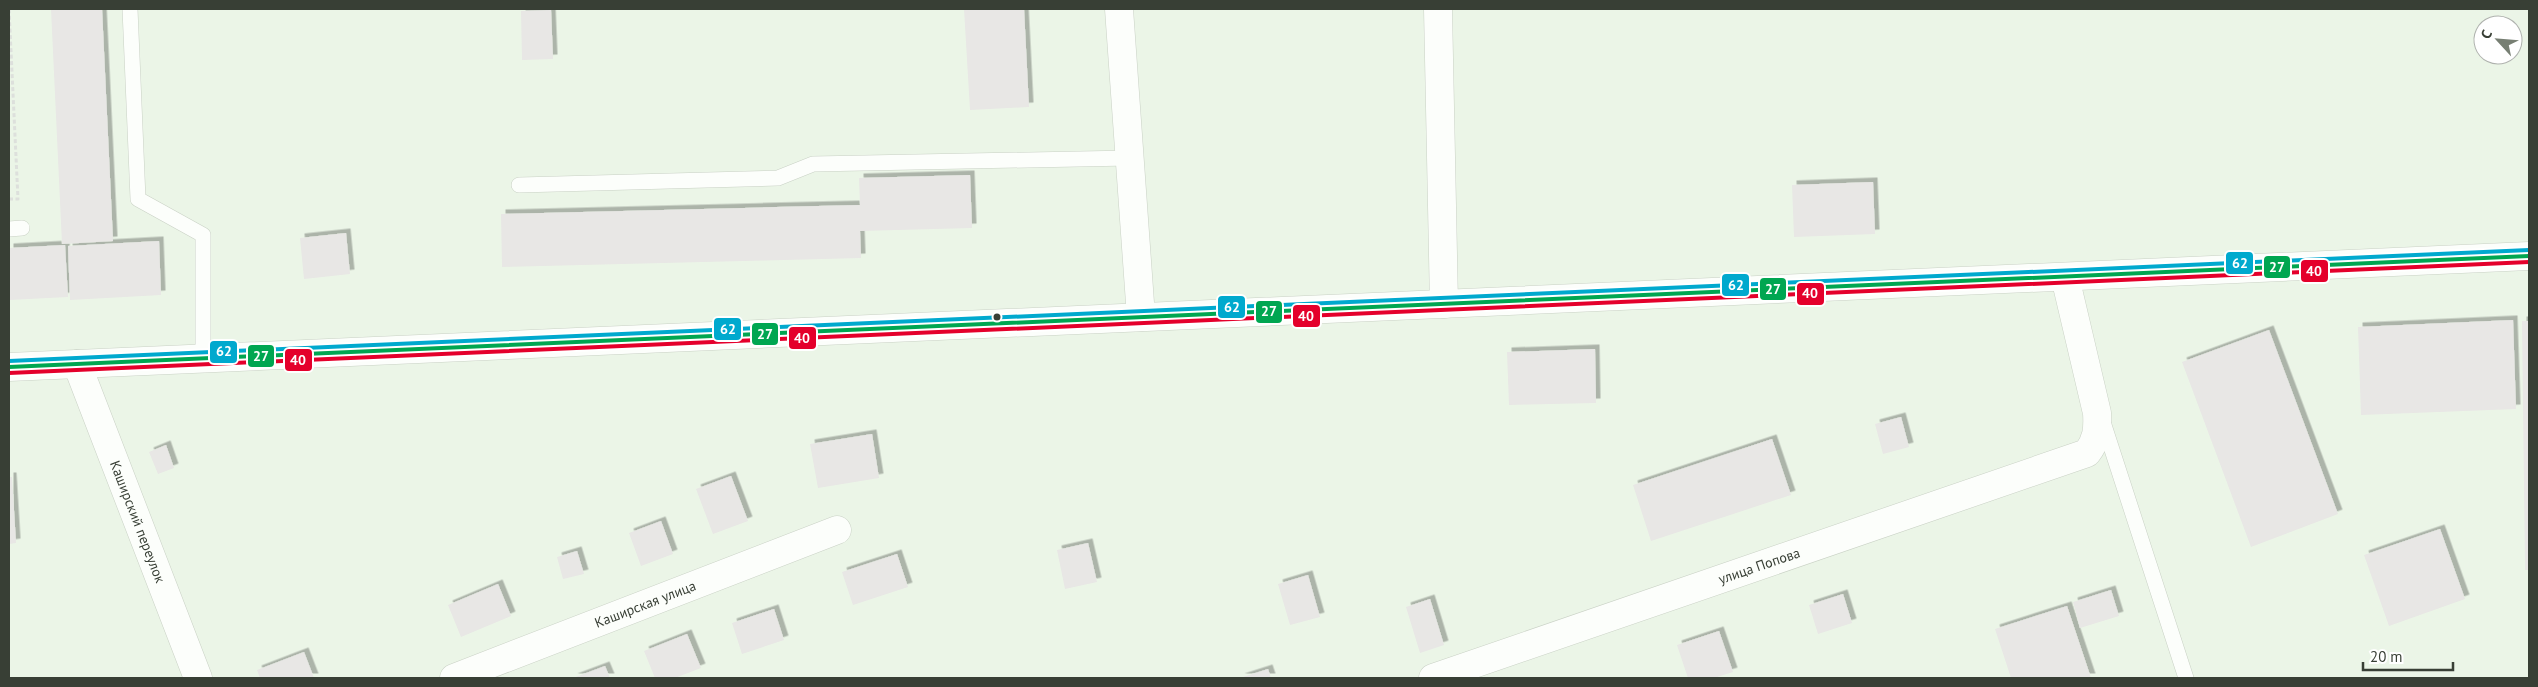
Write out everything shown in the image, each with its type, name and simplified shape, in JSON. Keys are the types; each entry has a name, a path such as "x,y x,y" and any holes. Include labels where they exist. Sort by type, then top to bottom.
{"street":[{"path":"1119,9 1141,317"},
{"path":"1438,9 1444,304"},
{"path":"9,367 2529,256"},
{"path":"2065,277 2089,380"},
{"name":"Каширский переулок","path":"77,364 198,678"},
{"name":"улица Попова","path":"1433,678 2086,453 2094,444 2098,429 2097,413 2089,380"},
{"name":"Каширская улица","path":"454,678 837,530"}],"lane":[{"path":"130,9 138,199 203,236 203,358"},
{"path":"519,185 778,178 813,164 1130,158"},
{"path":"2089,380 2186,678"}],"path":[{"path":"9,9 18,198 9,199"}],"building":[{"path":"51,9 102,9 113,241 62,244"},
{"path":"964,9 1024,9 1029,107 970,110"},
{"path":"551,10 553,59 522,60 521,11"},
{"path":"970,175 972,228 860,231 861,258 502,267 501,214 860,205 859,178"},
{"path":"1873,182 1875,234 1794,237 1792,185"},
{"path":"346,233 350,274 304,279 300,238"},
{"path":"159,241 161,295 70,300 68,246"},
{"path":"65,245 68,297 9,300 9,248"},
{"path":"2513,320 2516,409 2361,415 2358,327"},
{"path":"2522,321 2529,321 2529,570 2525,570"},
{"path":"2269,330 2338,514 2251,547 2182,362"},
{"path":"1595,349 1596,403 1509,405 1507,352"},
{"path":"1901,417 1909,447 1883,454 1875,424"},
{"path":"872,434 879,478 818,488 810,444"},
{"path":"1772,439 1791,495 1651,541 1633,485"},
{"path":"166,445 174,468 158,474 149,452"},
{"path":"731,476 748,521 713,534 696,489"},
{"path":"9,477 12,477 16,543 9,544"},
{"path":"661,521 673,554 641,566 629,533"},
{"path":"2440,529 2465,599 2389,626 2364,555"},
{"path":"1088,543 1097,582 1065,589 1057,550"},
{"path":"577,551 584,574 563,579 557,557"},
{"path":"897,554 908,587 853,605 842,572"},
{"path":"1308,575 1320,617 1290,625 1278,584"},
{"path":"498,584 511,616 461,637 448,605"},
{"path":"2111,590 2119,616 2080,628 2073,602"},
{"path":"1843,594 1852,623 1818,634 1809,605"},
{"path":"1430,599 1444,645 1420,653 1406,607"},
{"path":"2067,606 2091,678 2011,678 1995,629"},
{"path":"774,609 784,640 742,654 732,623"},
{"path":"1719,631 1733,672 1714,678 1688,678 1677,645"},
{"path":"687,634 701,668 675,678 655,678 644,651"},
{"path":"304,652 314,678 260,678 257,670"},
{"path":"605,666 610,678 573,678"},
{"path":"1268,669 1271,678 1240,678"}],"transit line":[{"name":"62","path":"9,361 2529,250"},
{"name":"27","path":"9,367 2529,256"},
{"name":"40","path":"9,373 2529,262"}]}
